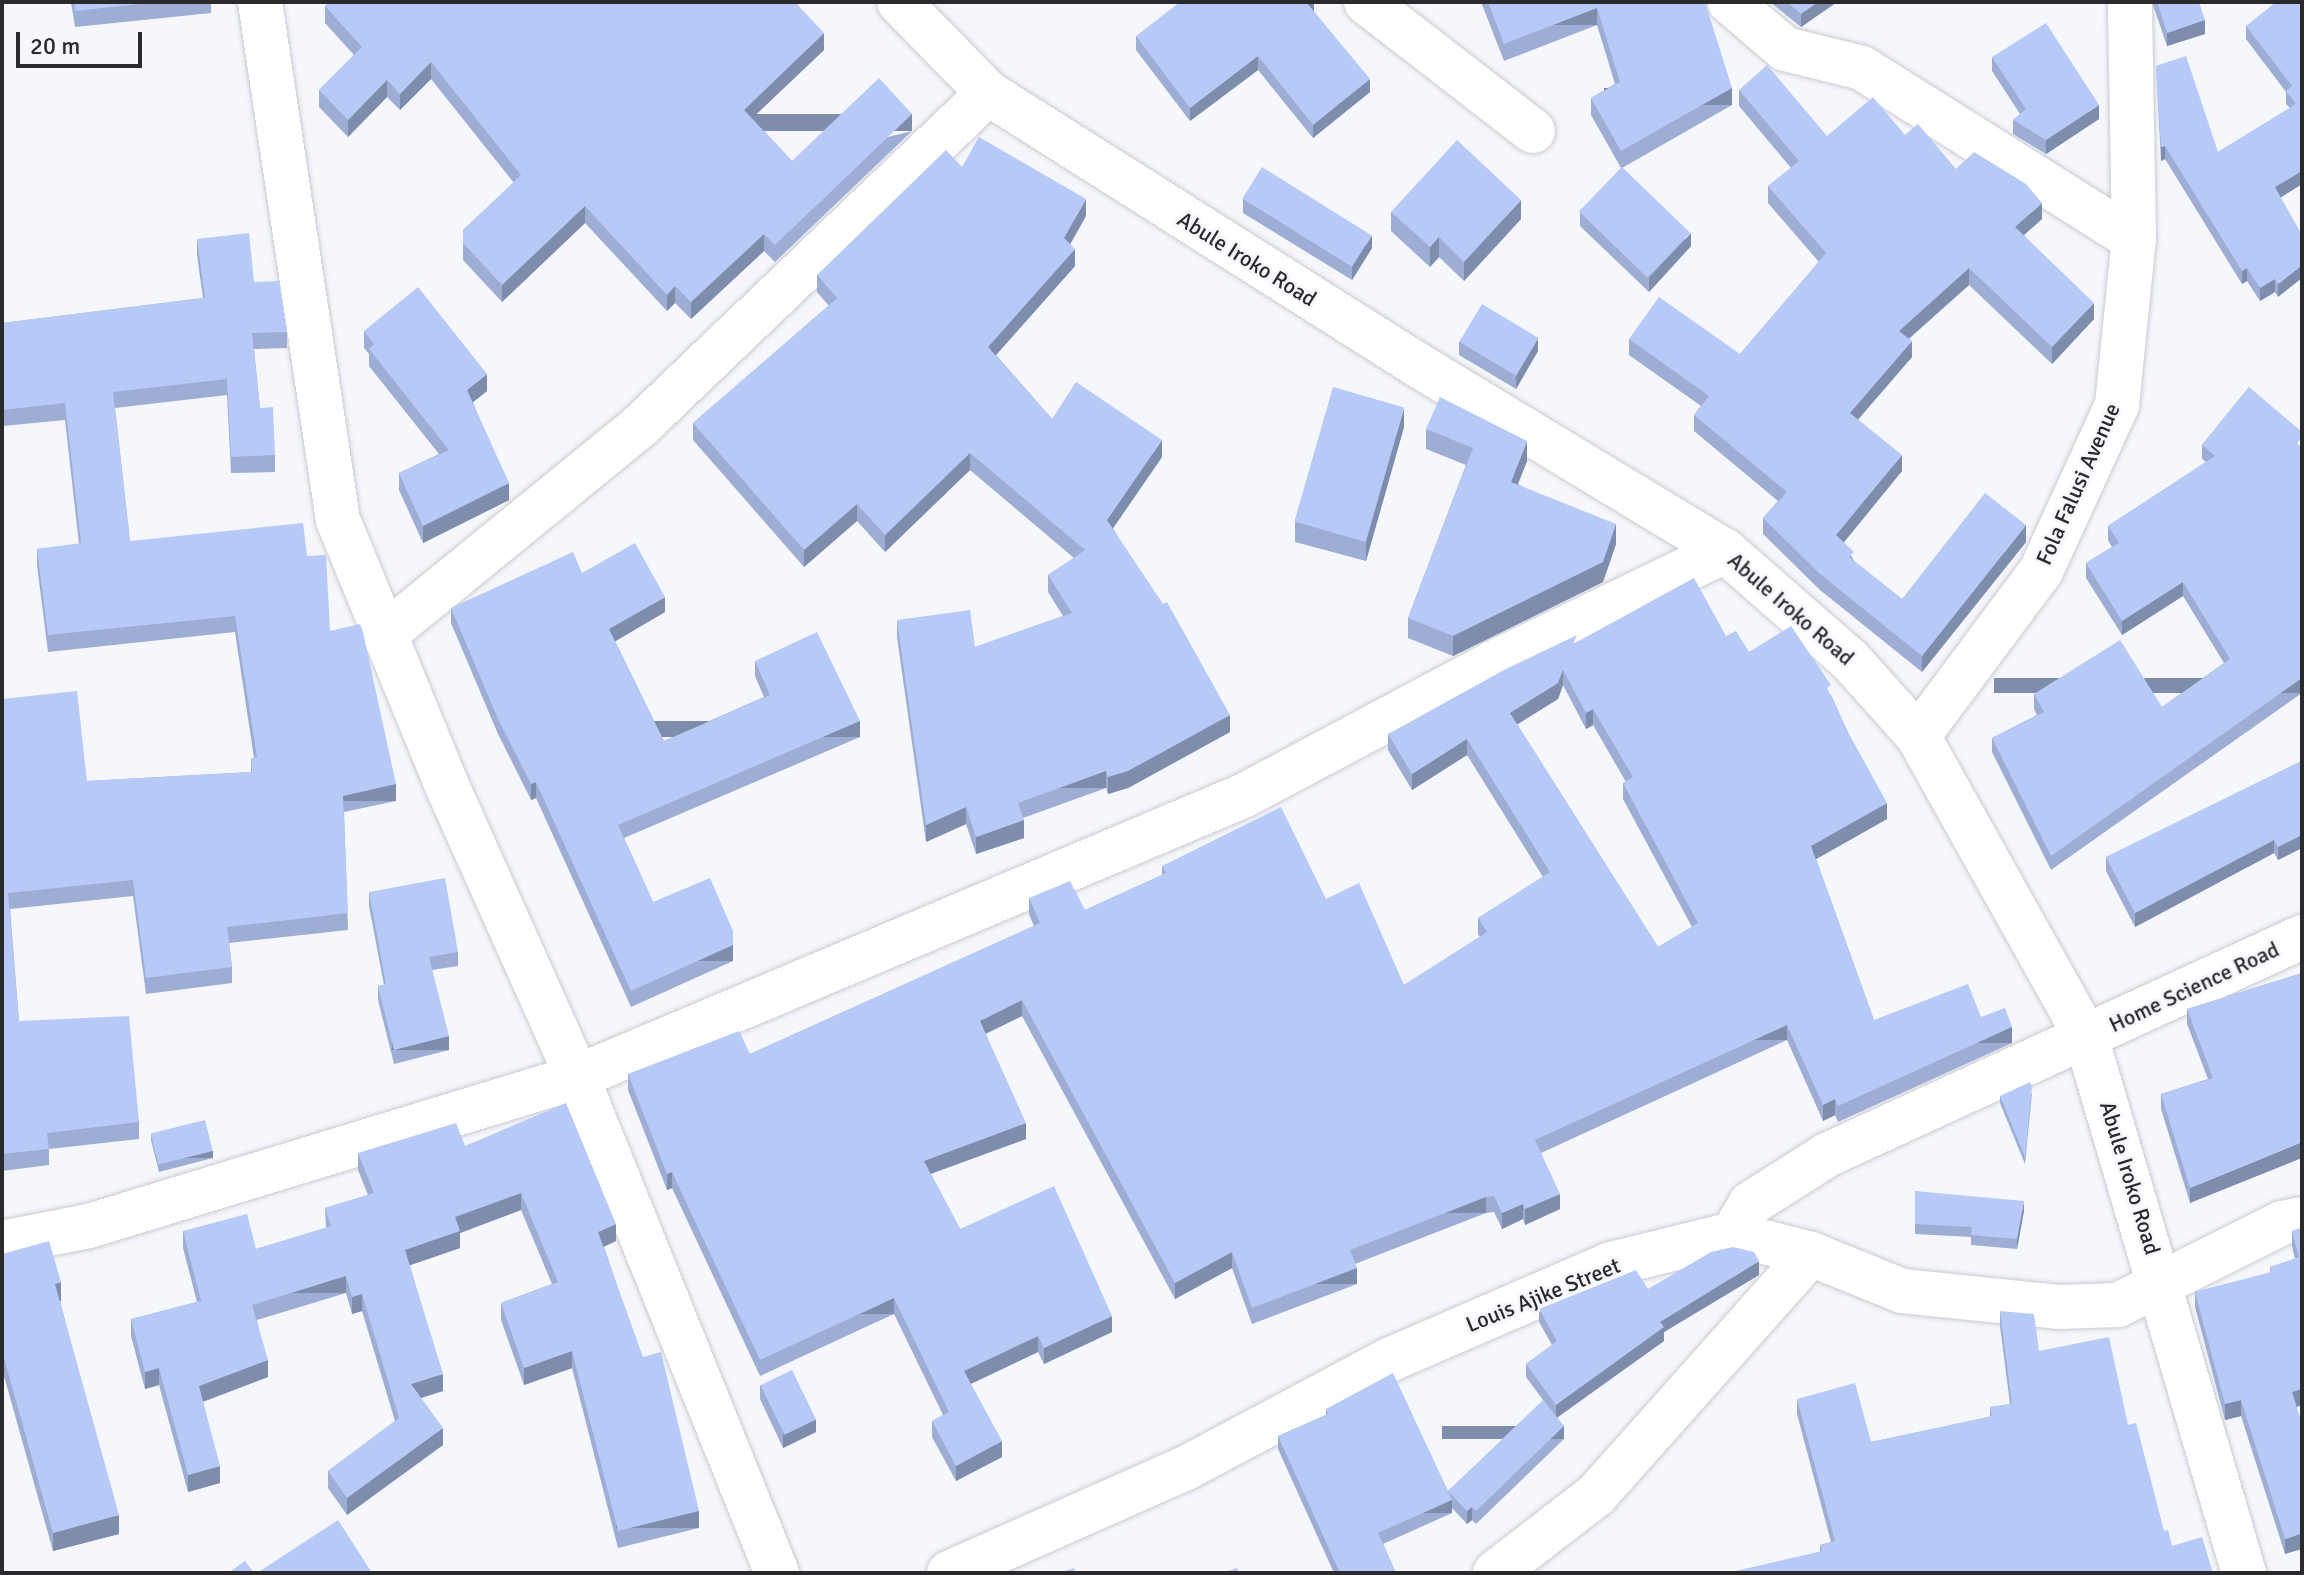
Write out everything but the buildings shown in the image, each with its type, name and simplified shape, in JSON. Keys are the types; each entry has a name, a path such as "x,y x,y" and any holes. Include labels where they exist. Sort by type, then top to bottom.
{"street":[{"path":"260,2 338,520 384,635 577,1077 777,1573"},
{"name":"Abule Iroko Road","path":"899,2 988,93 1421,367 1725,551 1850,660 1918,736 2086,1037 2162,1283 2244,1573"},
{"path":"1366,2 1533,131"},
{"path":"1730,2 1785,49 1862,68 2134,239"},
{"name":"Fola Falusi Avenue","path":"1918,736 2041,571 2117,405 2134,239 2130,2"},
{"path":"384,635 640,426 988,93"},
{"path":"2,1243 89,1226 577,1077 1243,796 1493,663 1725,551"},
{"name":"Home Science Road","path":"1733,1234 1750,1204 1827,1155 2302,937"},
{"name":"Louis Ajike Street","path":"949,1573 1184,1469 1389,1360 1611,1264 1733,1234 1811,1254 1902,1291 2060,1307 2118,1305 2282,1223 2302,1219"},
{"path":"1495,1573 1596,1495 1811,1254"}]}
